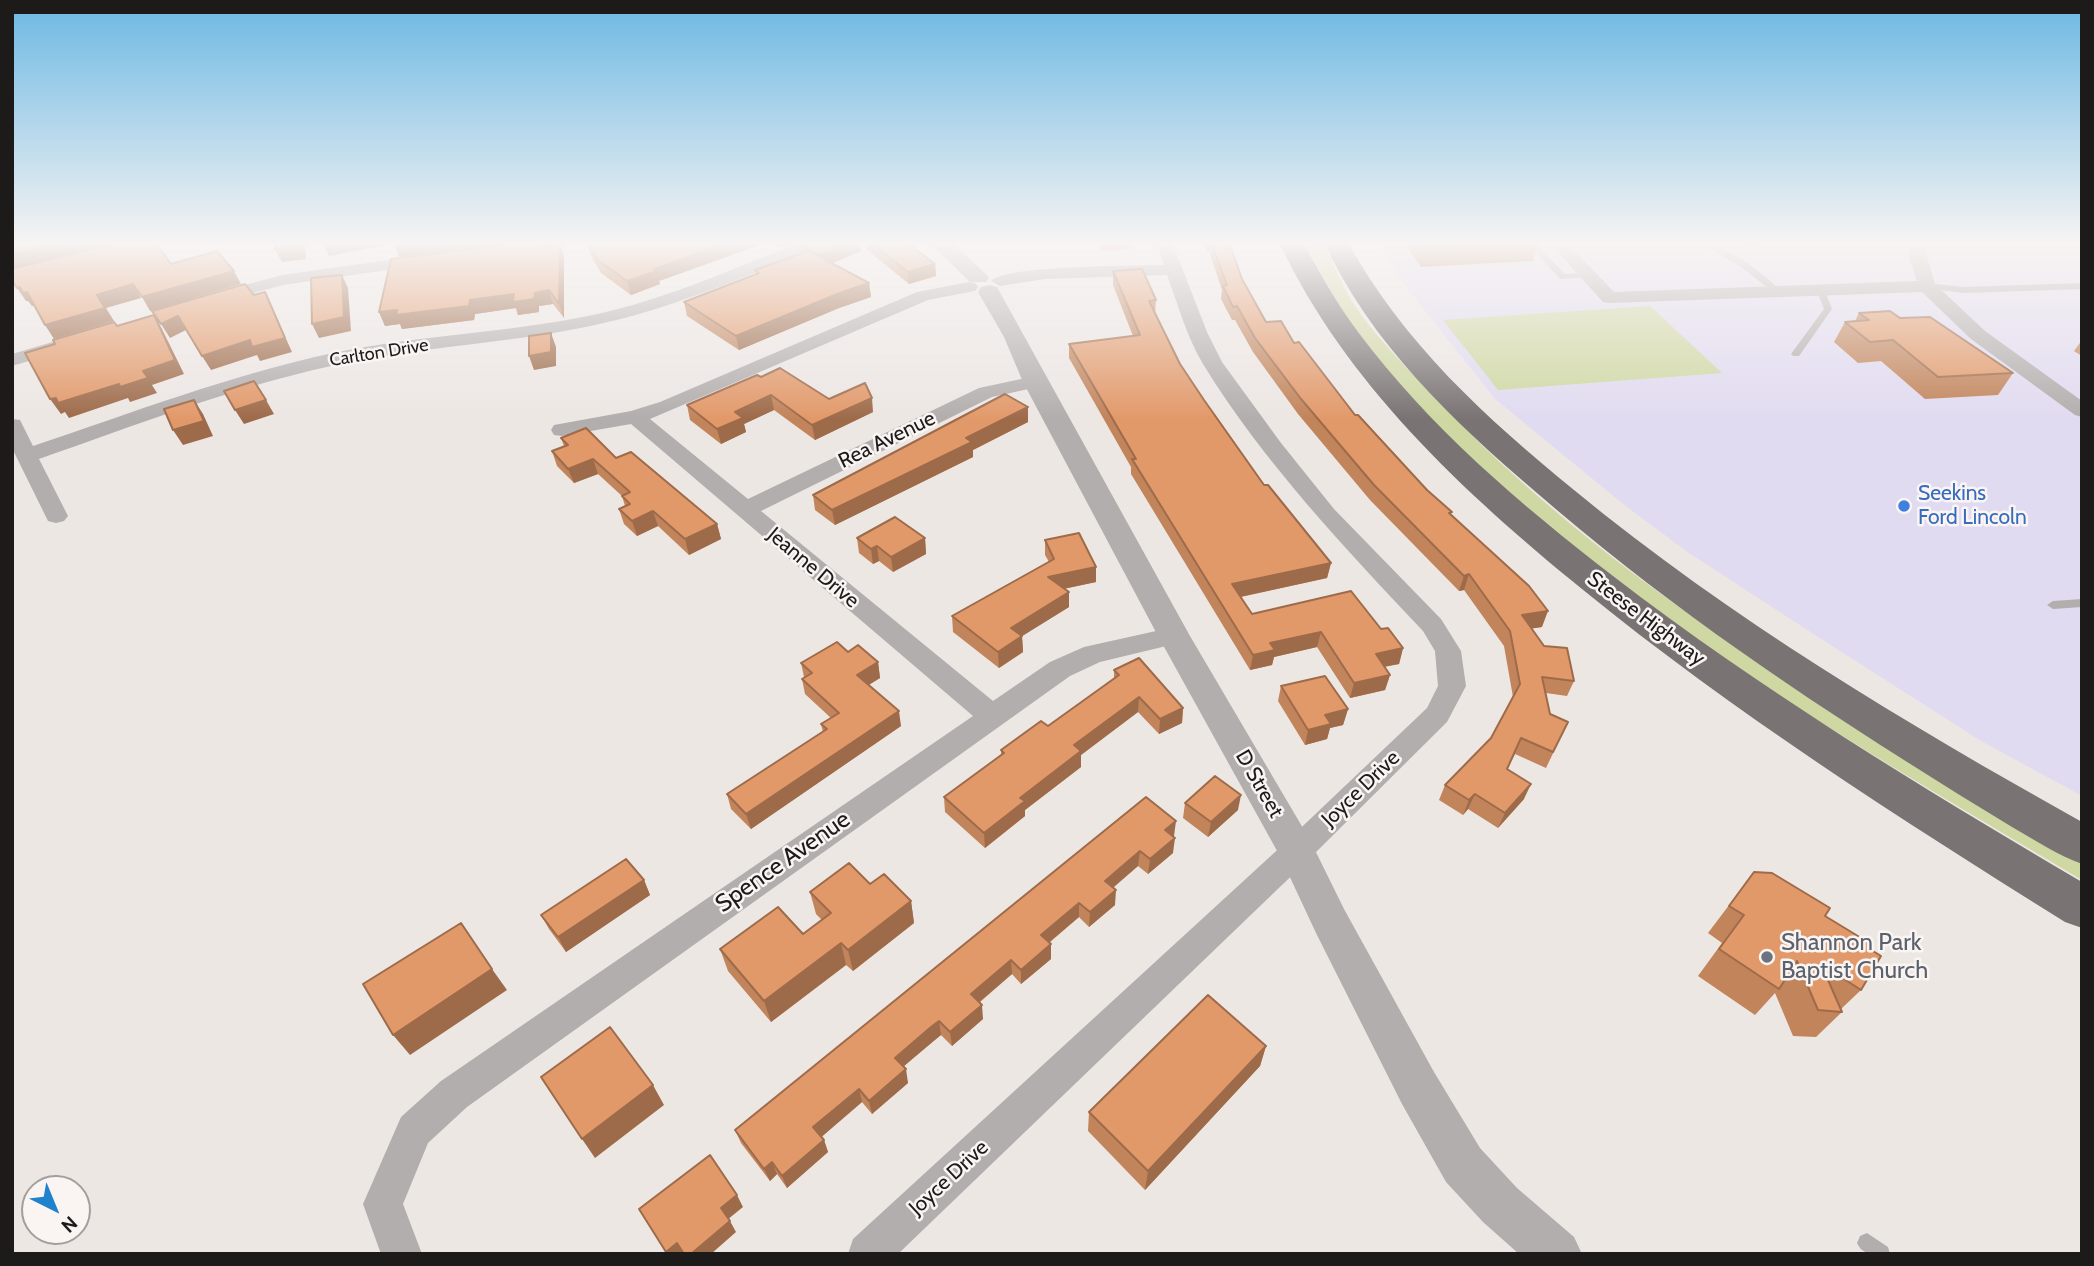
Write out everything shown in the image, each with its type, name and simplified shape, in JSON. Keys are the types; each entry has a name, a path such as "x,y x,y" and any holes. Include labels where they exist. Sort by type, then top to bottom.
{"highway":[{"name":"Steese Highway","path":"1323,301 1377,376 1475,479 1628,608 1833,753 2082,907"},
{"name":"Steese Highway","path":"1371,301 1425,370 1489,434 1563,499 1693,599 1792,668 1914,746 2082,845"}],"street":[{"path":"195,304 206,301"},
{"name":"Carlton Drive","path":"26,456 278,373 335,358 553,327 607,317 657,301"},
{"path":"562,430 635,417 911,301"},
{"name":"D Street","path":"994,301 1015,337 1035,382 1174,636 1297,851 1330,921 1418,1088 1463,1165 1500,1205 1557,1254"},
{"name":"Joyce Drive","path":"868,1254 1297,851 1437,715 1452,686 1448,651 1432,625 1326,514 1273,448 1212,363 1186,301"},
{"path":"1943,301 1978,335 2082,411"},
{"path":"12,360 78,340"},
{"name":"Rea Avenue","path":"744,510 986,392 1035,382"},
{"name":"Jeanne Drive","path":"635,417 992,716"},
{"path":"12,425 56,516"},
{"name":"Spence Avenue","path":"402,1254 383,1204 414,1130 454,1094 1060,669 1093,654 1174,636"}],"lane":[{"path":"1796,354 1828,309 1825,301"},
{"path":"2053,604 2082,603"}],"shaded area":[{"path":"1417,301 2082,301 2082,796 1981,741 1686,551 1623,504 1495,399"}],"green space":[{"path":"1337,301 1352,301 1374,331 1447,410 1517,478 1591,541 1750,656 2082,862 2082,880 1768,689 1618,583 1547,526 1479,465 1390,374"},
{"path":"1650,306 1722,373 1498,390 1443,320"}],"building":[{"path":"32,301 101,301 105,308 45,325"},
{"path":"186,301 269,301 285,338 252,347 250,340 202,356 178,316 161,324 152,311"},
{"path":"312,301 343,301 344,317 312,324"},
{"path":"381,301 470,301 469,306 396,315 397,310 379,312"},
{"path":"686,301 820,301 736,336 684,302"},
{"path":"1126,301 1149,301 1180,364 1204,400 1264,485 1268,485 1331,563 1232,584 1252,614 1351,591 1381,629 1388,628 1403,648 1376,654 1390,675 1354,683 1321,632 1270,643 1275,650 1253,655 1132,459 1136,459 1069,344 1140,335"},
{"path":"1230,301 1254,301 1266,322 1281,321 1294,343 1299,342 1355,415 1358,415 1427,490 1452,512 1449,513 1529,586 1548,611 1522,615 1544,646 1567,648 1574,681 1542,677 1550,714 1568,722 1553,752 1521,738 1507,769 1531,784 1505,813 1475,794 1469,800 1445,785 1491,738 1520,684 1510,631 1469,574 1464,576 1374,485 1301,399 1255,338 1237,306 1233,307"},
{"path":"1890,311 1900,318 1930,317 2013,373 1938,377 1893,340 1870,342 1845,322 1869,320 1859,313"},
{"path":"154,315 175,360 143,371 148,378 120,387 119,384 58,403 56,398 50,399 25,353 55,344 53,340 114,322 117,326"},
{"path":"551,333 551,352 529,356 529,336"},
{"path":"780,368 829,399 865,383 872,398 812,425 771,395 735,412 743,418 717,429 687,405 757,375 761,377"},
{"path":"254,381 266,400 235,410 224,391"},
{"path":"1005,394 1028,407 966,438 972,442 832,510 813,495"},
{"path":"194,400 204,421 173,430 164,409"},
{"path":"586,428 616,458 631,452 717,524 685,539 653,511 632,521 619,509 630,504 622,496 630,492 593,459 568,469 552,451 568,445 561,438"},
{"path":"895,517 925,538 891,557 877,546 871,549 857,538"},
{"path":"1079,533 1096,567 1048,577 1069,592 1011,628 1022,636 998,652 952,616 1054,559 1045,540"},
{"path":"837,642 848,652 858,645 878,662 857,675 899,711 746,814 727,794 827,729 821,724 839,713 802,679 812,673 801,663"},
{"path":"1139,658 1183,708 1160,719 1139,697 1074,745 1081,751 1020,798 1025,801 984,833 944,797 1004,753 1001,750 1041,721 1048,726 1119,675 1114,670"},
{"path":"1325,676 1348,709 1325,715 1331,724 1308,730 1281,686"},
{"path":"1215,776 1241,795 1211,822 1185,803"},
{"path":"1146,797 1176,821 1165,830 1175,838 1150,859 1140,851 1105,881 1116,890 1090,912 1079,903 1041,935 1051,944 1021,970 1011,960 971,994 982,1005 950,1032 939,1021 931,1027 895,1058 906,1069 869,1101 859,1089 813,1127 824,1140 782,1176 772,1162 764,1169 735,1130"},
{"path":"626,859 644,880 558,937 541,915"},
{"path":"849,863 870,884 884,874 911,901 848,950 841,943 764,1001 720,949 778,907 803,934 831,913 810,892"},
{"path":"1754,872 1772,873 1830,908 1825,916 1871,944 1868,948 1881,956 1861,990 1821,964 1842,1012 1818,1010 1797,961 1779,989 1719,949 1744,915 1729,906"},
{"path":"461,923 492,969 393,1035 363,984"},
{"path":"1208,995 1266,1046 1148,1171 1089,1112"},
{"path":"610,1027 653,1085 582,1139 541,1077"},
{"path":"710,1155 737,1195 721,1208 730,1221 691,1254 684,1254 677,1243 666,1252 639,1209"}],"place":[{"name":"Seekins Ford Lincoln","path":"1904,506"},
{"name":"Shannon Park Baptist Church","path":"1767,957"}]}
